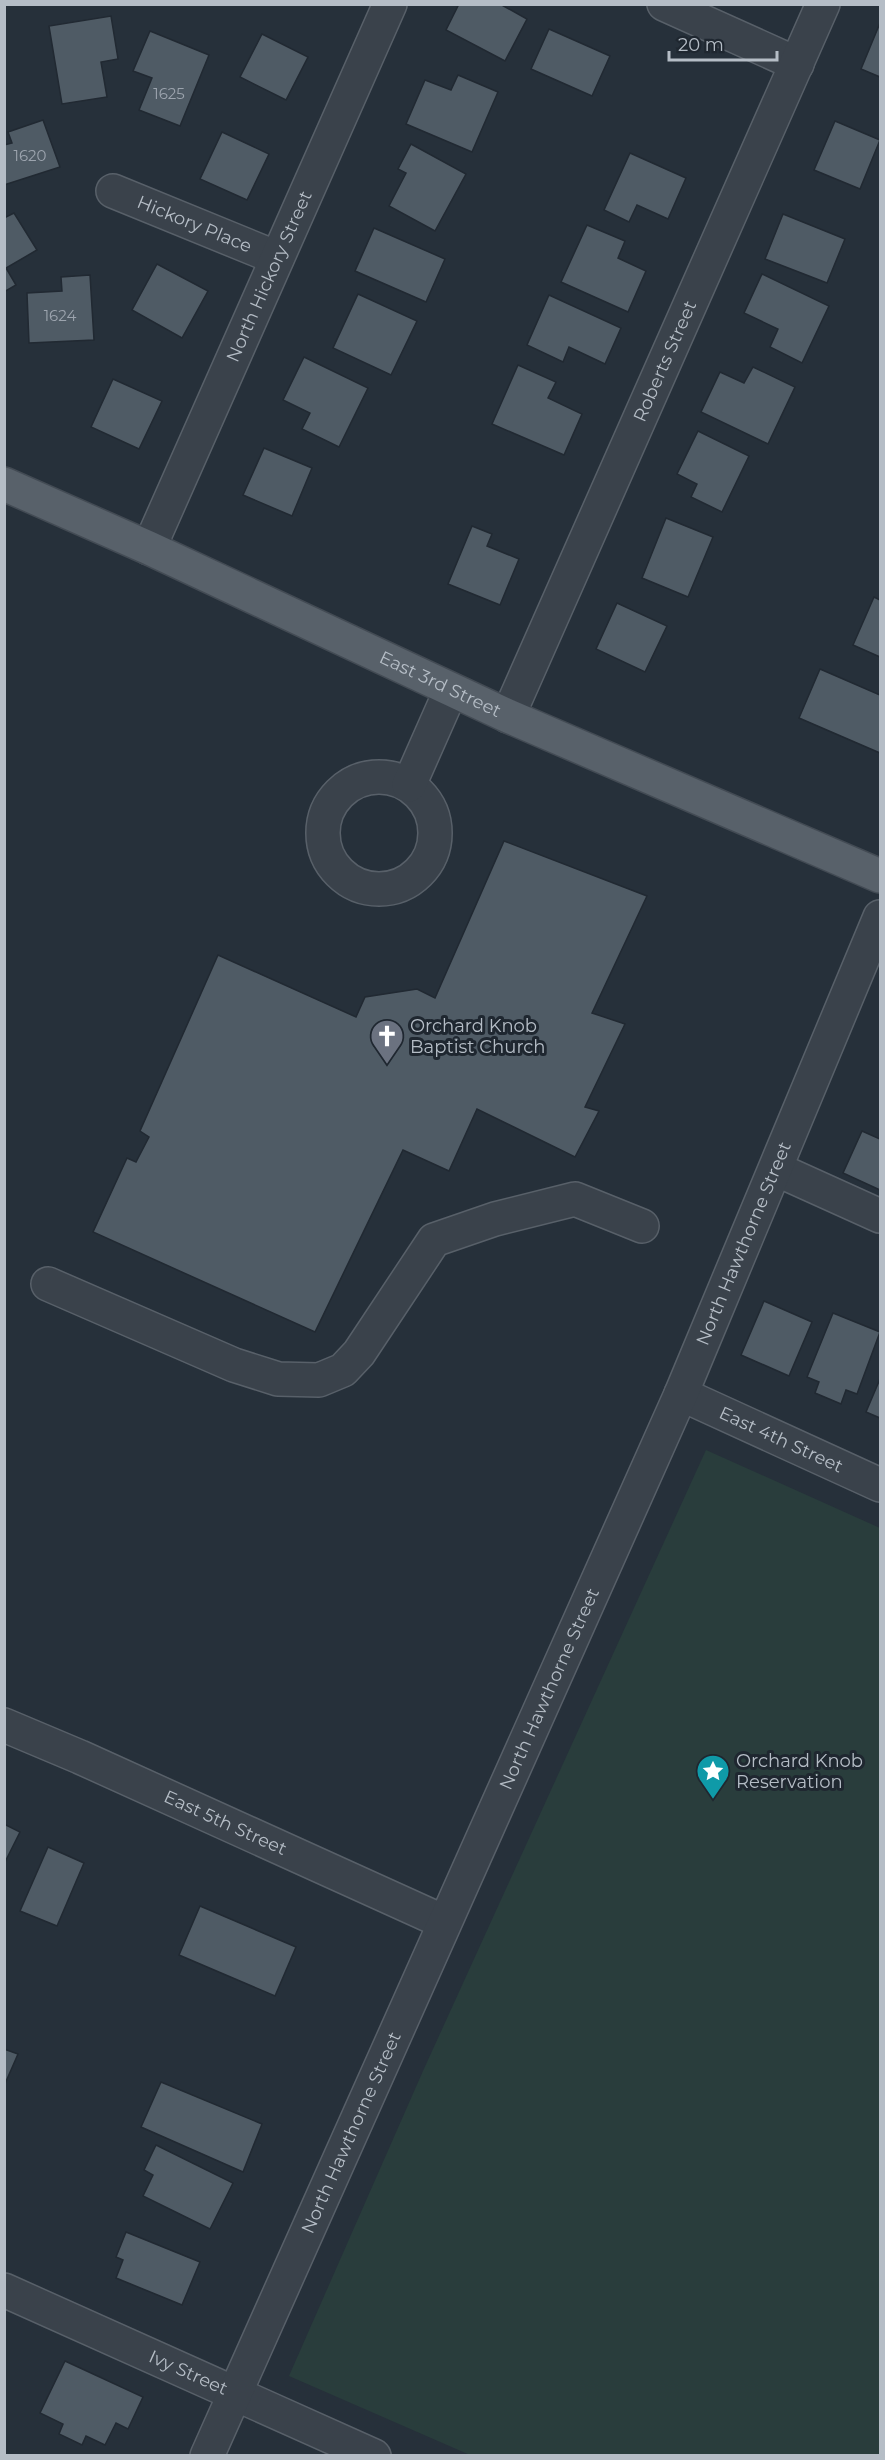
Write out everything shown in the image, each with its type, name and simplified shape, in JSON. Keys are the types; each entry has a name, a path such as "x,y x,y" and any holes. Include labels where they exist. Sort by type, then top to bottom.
{"main road":[{"name":"East 3rd Street","path":"4,484 149,548 508,716 880,876"}],"street":[{"name":"North Hickory Street","path":"149,548 390,4"},
{"path":"663,4 797,64"},
{"name":"Roberts Street","path":"508,716 823,4"},
{"name":"Hickory Place","path":"113,191 277,258"},
{"path":"409,785 451,690"},
{"name":"North Hawthorne Street","path":"207,2456 681,1394 880,917"},
{"path":"776,1170 880,1216"},
{"path":"48,1284 234,1365 278,1378 319,1380 343,1370 359,1353 434,1240 495,1219 576,1199 642,1226"},
{"name":"East 4th Street","path":"681,1394 880,1485"},
{"name":"East 5th Street","path":"4,1725 91,1761 444,1922"},
{"name":"Ivy Street","path":"4,2290 374,2456"}],"green space":[{"name":"Orchard Knob Reservation","path":"706,1450 880,1528 880,2455 470,2455 289,2376 423,2071"}],"building":[{"path":"459,4 500,4 527,19 505,61 446,30"},
{"path":"111,16 118,59 101,62 107,97 62,104 49,26"},
{"path":"880,23 880,77 861,69"},
{"path":"549,29 610,56 592,96 531,69"},
{"path":"150,31 209,55 180,126 139,110 152,78 133,71"},
{"path":"262,34 308,57 286,100 240,77"},
{"path":"458,75 498,92 472,152 406,124 425,80 451,90"},
{"path":"43,120 60,167 4,185 4,145 12,143 8,132"},
{"path":"835,121 880,140 860,189 814,170"},
{"path":"222,132 269,154 247,200 200,179"},
{"path":"411,144 466,174 435,231 389,206 406,173 398,169"},
{"path":"630,153 686,178 668,219 637,205 629,222 604,210"},
{"path":"14,213 37,250 6,268 16,285 4,292 4,218"},
{"path":"783,214 845,239 827,283 765,259"},
{"path":"587,225 625,241 618,258 646,271 628,312 561,282"},
{"path":"374,228 445,259 426,302 355,271"},
{"path":"157,264 208,291 182,338 132,310"},
{"path":"762,274 829,306 802,363 770,347 778,329 744,313"},
{"path":"90,275 94,340 29,343 27,293 62,291 61,277"},
{"path":"358,294 417,321 391,375 333,348"},
{"path":"549,295 621,328 605,364 569,347 563,362 527,345"},
{"path":"304,357 368,388 339,447 302,429 310,413 283,400"},
{"path":"518,365 556,382 548,398 582,414 564,455 492,424"},
{"path":"753,367 795,387 768,444 701,412 720,372 744,383"},
{"path":"113,379 162,401 139,449 91,427"},
{"path":"698,431 749,456 722,512 691,497 697,484 677,474"},
{"path":"264,448 312,468 292,516 243,495"},
{"path":"666,518 713,537 688,597 642,578"},
{"path":"472,526 492,534 487,546 519,559 500,605 448,584"},
{"path":"874,597 880,600 880,657 853,645"},
{"path":"617,603 667,626 645,672 596,649"},
{"path":"820,669 880,695 880,753 799,718"},
{"name":"Orchard Knob Baptist Church","path":"504,841 647,896 592,1013 625,1024 585,1107 599,1111 575,1157 477,1109 449,1171 403,1150 315,1332 93,1232 127,1158 136,1162 149,1137 140,1131 218,955 356,1017 365,997 417,989 435,998"},
{"path":"862,1131 880,1139 880,1190 843,1173"},
{"path":"764,1301 812,1322 789,1376 741,1355"},
{"path":"833,1313 880,1332 857,1394 846,1390 841,1404 815,1393 819,1382 807,1377"},
{"path":"880,1379 880,1418 866,1412"},
{"path":"4,1824 20,1832 4,1864"},
{"path":"48,1847 84,1863 57,1926 20,1911"},
{"path":"200,1906 296,1947 275,1996 179,1955"},
{"path":"4,2049 18,2054 4,2086"},
{"path":"161,2082 262,2124 243,2172 141,2127"},
{"path":"156,2145 233,2183 210,2229 143,2196 153,2175 144,2170"},
{"path":"126,2232 200,2262 182,2305 116,2278 123,2260 116,2257"},
{"path":"65,2361 143,2397 128,2429 116,2423 105,2445 86,2436 82,2445 59,2434 63,2424 40,2413"}],"place":[{"name":"Orchard Knob Baptist Church","path":"387,1065"},
{"name":"Orchard Knob Reservation","path":"713,1800"}]}
